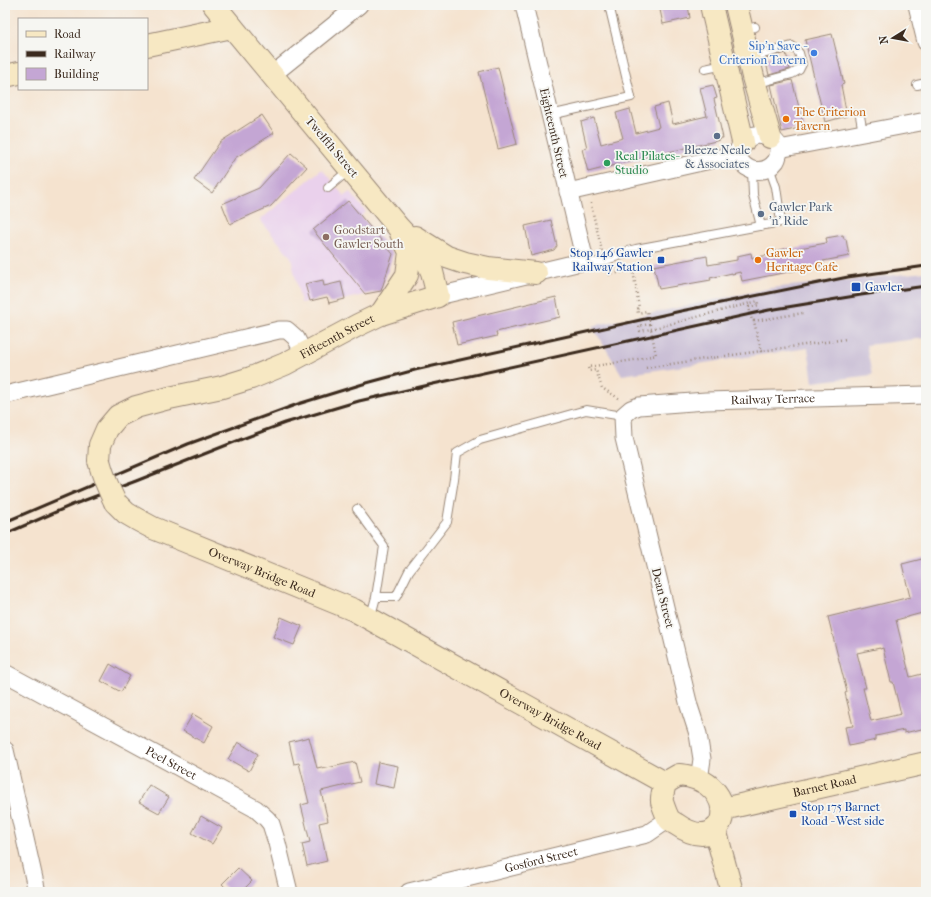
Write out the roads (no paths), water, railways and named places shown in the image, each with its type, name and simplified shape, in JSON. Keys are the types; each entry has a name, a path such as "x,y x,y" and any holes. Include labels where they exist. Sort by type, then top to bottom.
{"main road":[{"name":"Twelfth Street","path":"214,5 398,227 425,256 432,272 438,296"},
{"path":"711,5 737,74 774,143"},
{"path":"736,5 748,28 737,74 740,148"},
{"path":"148,45 232,27"},
{"path":"5,76 18,73"},
{"path":"398,227 447,257 488,268 536,273"},
{"path":"381,314 407,275 410,252 398,227"},
{"name":"Fifteenth Street","path":"304,354 381,314 438,296"},
{"name":"Overway Bridge Road","path":"304,354 252,378 222,387 169,398 136,407 118,416 107,429 100,445 99,461 108,489 115,502 126,513 153,528 354,610 665,784"},
{"name":"Barnet Road","path":"723,809 926,763"},
{"path":"679,775 688,776 706,782 719,797 723,809 721,821 715,830 706,834 695,834 683,829 669,819 662,801 665,784 679,775"},
{"path":"715,830 732,892"}],"street":[{"path":"272,75 359,5"},
{"name":"Eighteenth Street","path":"524,5 585,261"},
{"path":"917,5 926,42"},
{"path":"568,192 740,148 748,138 755,135 762,135 774,143 863,133 926,121"},
{"path":"740,148 742,163 746,167 761,169 776,160 774,143"},
{"name":"Fifteenth Street","path":"438,296 585,261"},
{"name":"Fifteenth Street","path":"5,395 279,330 288,330 296,338 304,354"},
{"name":"Railway Terrace","path":"627,412 639,406 706,401 926,395"},
{"name":"Dean Street","path":"627,412 624,438 689,706 698,734 702,759 699,780"},
{"name":"Peel Street","path":"5,673 256,809 267,818 271,824 289,892"},
{"path":"5,750 37,892"},
{"name":"Gosford Street","path":"409,892 647,834 669,819"}],"lane":[{"path":"550,115 631,97 609,5"},
{"path":"792,46 799,53 802,64 799,70 792,74 737,74 792,46"},
{"path":"917,85 926,83"},
{"path":"860,116 863,133"},
{"path":"328,188 350,169"},
{"path":"585,261 598,264 628,251 782,222 776,187 761,169"},
{"path":"761,169 754,195 761,226"},
{"path":"376,597 396,597 409,571 448,522 457,453 480,440 586,410 627,412"},
{"path":"357,509 384,546 376,597 370,620"}],"railway":[{"path":"5,522 188,444 298,404 363,384 415,370 681,311 848,277 926,266"},
{"path":"5,534 72,505 242,439 285,423 359,401 769,310 926,286"}],"place":[{"name":"Sip'n Save - Criterion Tavern","path":"814,53"},
{"name":"The Criterion Tavern","path":"786,119"},
{"name":"Bleeze Neale & Associates","path":"717,136"},
{"name":"Real Pilates- Studio","path":"607,163"},
{"name":"Gawler Park 'n' Ride","path":"761,214"},
{"name":"Goodstart Gawler South","path":"326,237"},
{"name":"Stop 146 Gawler Railway Station","path":"661,260"},
{"name":"Gawler Heritage Cafe","path":"758,260"},
{"name":"Gawler","path":"856,287"},
{"name":"Stop 175 Barnet Road - West side","path":"793,814"}]}
